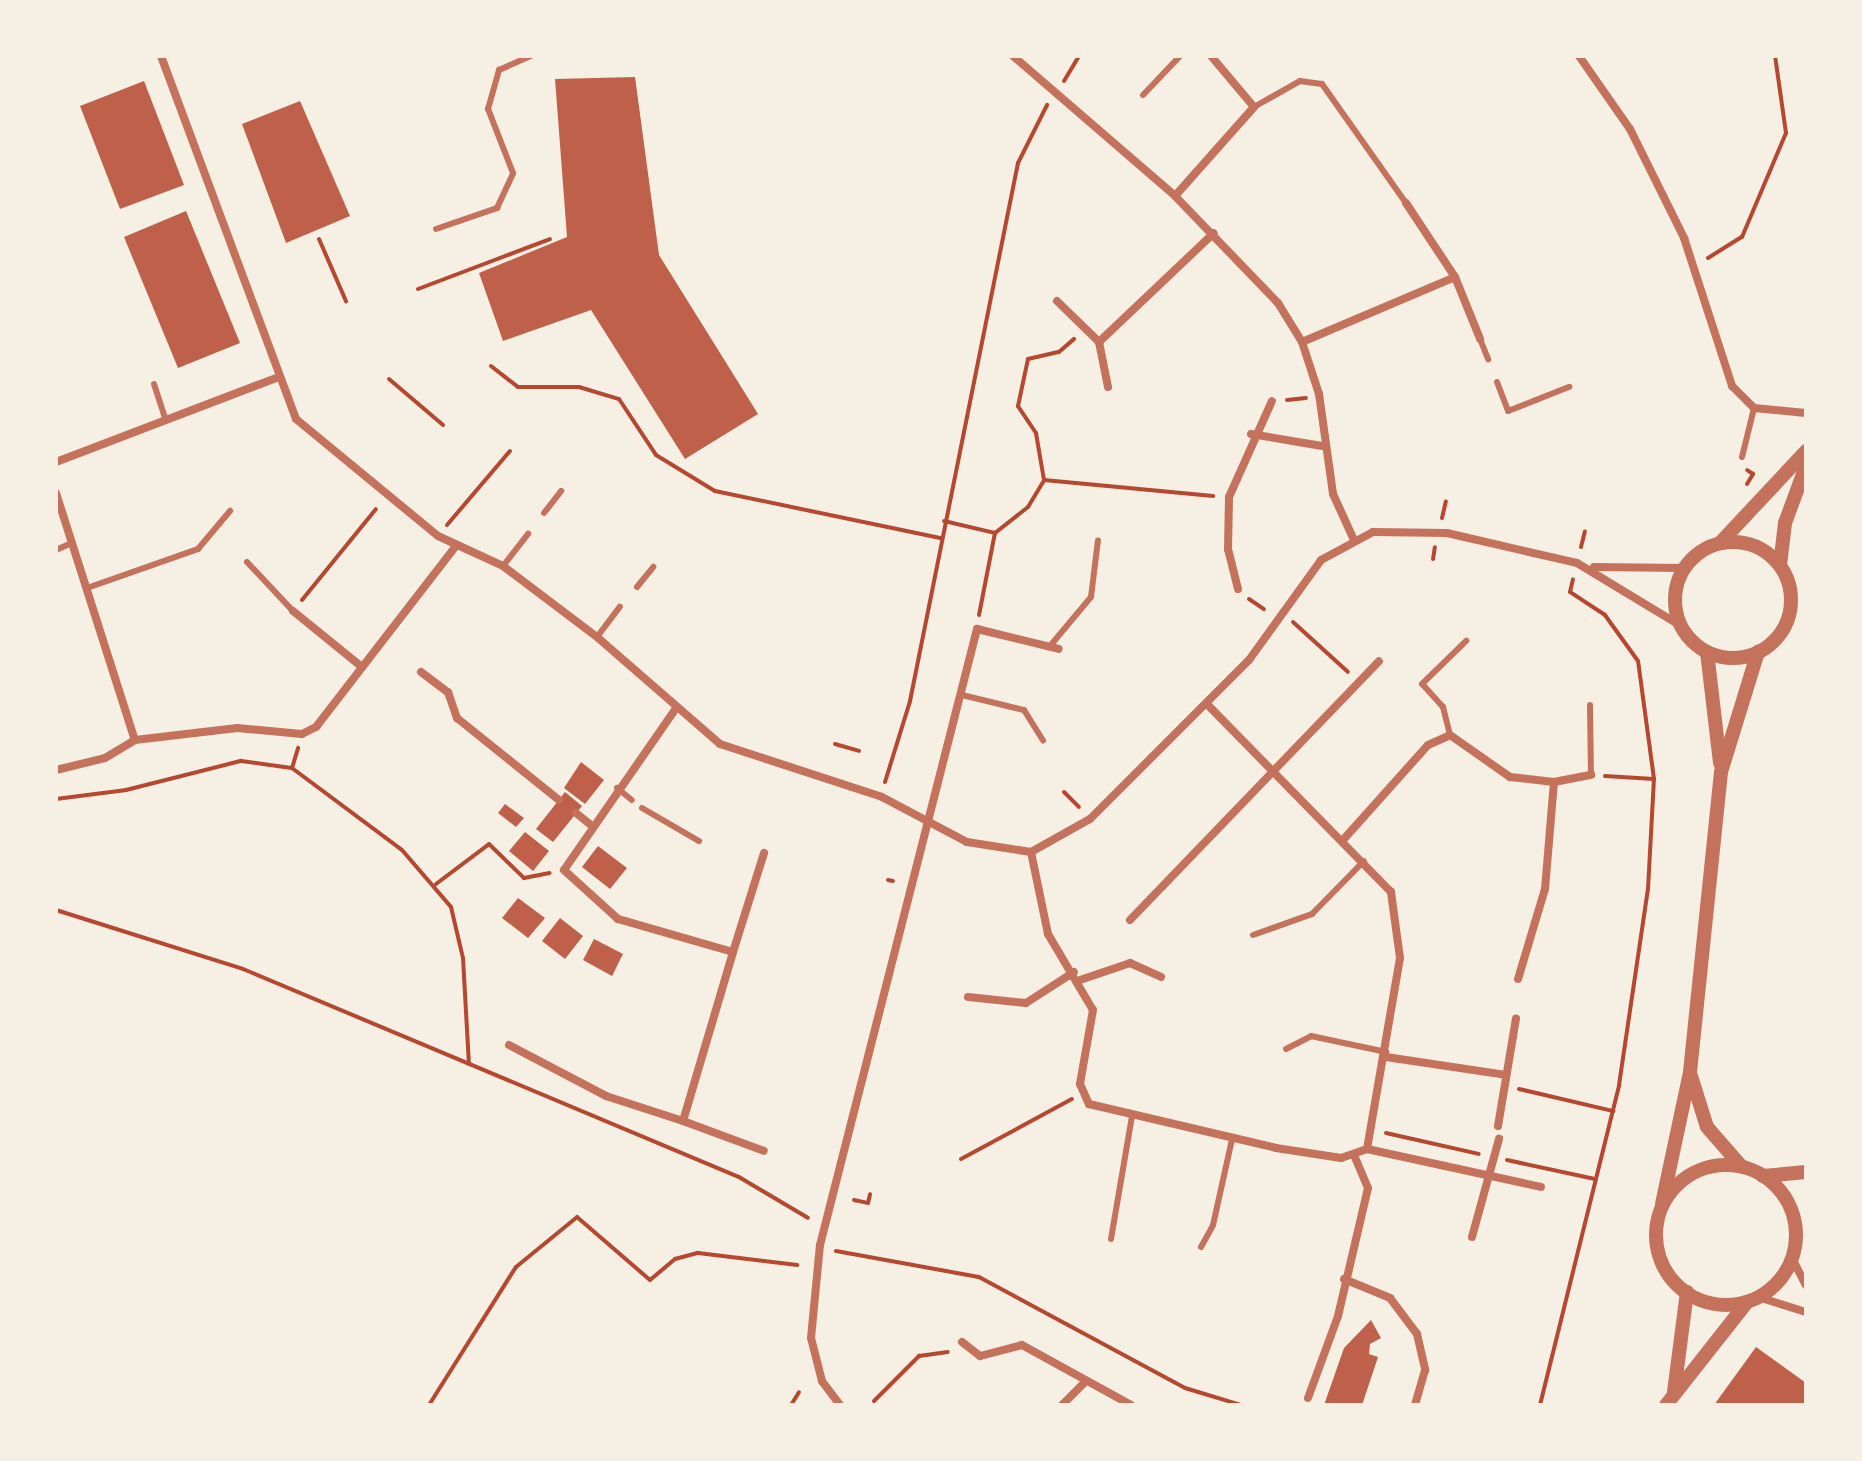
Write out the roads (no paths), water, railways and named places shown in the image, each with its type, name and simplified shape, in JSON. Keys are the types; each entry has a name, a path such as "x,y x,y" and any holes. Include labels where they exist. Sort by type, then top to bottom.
{"street":[{"path":"161,56 255,301 276,378 296,419 438,536 455,547 503,566 597,637 676,708 742,755 839,781 930,820 967,842 1031,852 1090,819 1249,660 1295,587 1354,540 1408,529 1447,533 1589,567 1684,568 1720,543 1806,451"},
{"path":"1013,56 1175,196 1214,233 1278,303 1302,342 1319,394 1322,446 1354,540"},
{"path":"1175,196 1254,107 1211,56"},
{"path":"1579,56 1630,129 1696,265 1732,386 1754,408 1806,413"},
{"path":"1406,203 1455,277 1480,339"},
{"path":"1099,342 1214,233"},
{"path":"1302,342 1455,277"},
{"path":"1057,301 1099,342 1108,387"},
{"path":"56,462 276,378"},
{"path":"1238,589 1228,549 1229,497 1251,434 1272,401"},
{"path":"1251,434 1322,446"},
{"path":"1806,466 1785,523 1780,565 1789,614 1758,652 1721,772 1690,1072 1662,1204 1659,1254 1687,1292 1718,1305 1752,1300 1806,1312"},
{"path":"56,493 135,740"},
{"path":"1720,543 1754,545 1780,565"},
{"path":"56,770 105,758 135,740 237,728 302,734 362,667 455,547"},
{"path":"1589,567 1681,626 1707,652 1721,772"},
{"path":"1681,626 1675,597 1684,568"},
{"path":"293,611 362,667"},
{"path":"840,1405 822,1381 811,1338 820,1245 907,884 930,820 977,629 1055,648"},
{"path":"1707,652 1758,652"},
{"path":"1130,920 1379,661"},
{"path":"421,672 448,692 457,718 559,800"},
{"path":"1031,852 1048,934 1077,976 1094,1024 1081,1094 1132,1116 1232,1139 1355,1157 1367,1149 1386,1055 1399,920 1391,892 1207,704"},
{"path":"676,708 591,825 564,870 618,919 733,952"},
{"path":"1343,840 1428,745 1450,735 1510,777 1554,782 1591,775"},
{"path":"1518,979 1545,889 1554,782"},
{"path":"576,813 591,825"},
{"path":"683,1121 764,853"},
{"path":"968,997 1026,1003 1077,976 1130,963 1161,977"},
{"path":"1498,1126 1516,1019"},
{"path":"509,1045 606,1096 764,1151"},
{"path":"1386,1055 1506,1075"},
{"path":"1666,1405 1752,1300 1793,1260 1801,1226 1763,1176 1741,1166 1707,1127 1690,1072"},
{"path":"1472,1237 1499,1139"},
{"path":"1367,1149 1541,1187"},
{"path":"1308,1398 1368,1188 1355,1157"},
{"path":"1662,1204 1699,1170 1741,1166"},
{"path":"1763,1176 1806,1172"},
{"path":"1793,1260 1806,1285"},
{"path":"1344,1279 1390,1298 1417,1334 1425,1370 1415,1405"},
{"path":"1674,1392 1687,1292"},
{"path":"962,1342 980,1356 1022,1345 1084,1383 1131,1405"},
{"path":"1062,1405 1084,1383"}],"lane":[{"path":"436,229 497,208 513,173 488,109 499,70 531,56"},
{"path":"1143,95 1180,56"},
{"path":"1254,107 1300,81 1322,84 1406,203"},
{"path":"1480,339 1488,359"},
{"path":"1497,382 1508,411 1569,387"},
{"path":"154,384 166,420"},
{"path":"1742,457 1754,408"},
{"path":"544,513 561,491"},
{"path":"87,588 198,549 230,511"},
{"path":"503,566 528,534"},
{"path":"1055,648 1091,597 1098,540"},
{"path":"56,550 72,543"},
{"path":"247,562 293,611"},
{"path":"637,587 653,567"},
{"path":"597,637 620,607"},
{"path":"1450,735 1443,707 1422,684 1466,641"},
{"path":"962,695 1024,710 1043,741"},
{"path":"1590,705 1591,775"},
{"path":"617,788 632,800"},
{"path":"642,808 699,841"},
{"path":"1253,935 1312,914 1364,861"},
{"path":"1286,1049 1311,1036 1386,1055"},
{"path":"1111,1239 1132,1116"},
{"path":"1201,1247 1213,1225 1232,1139"}]}
